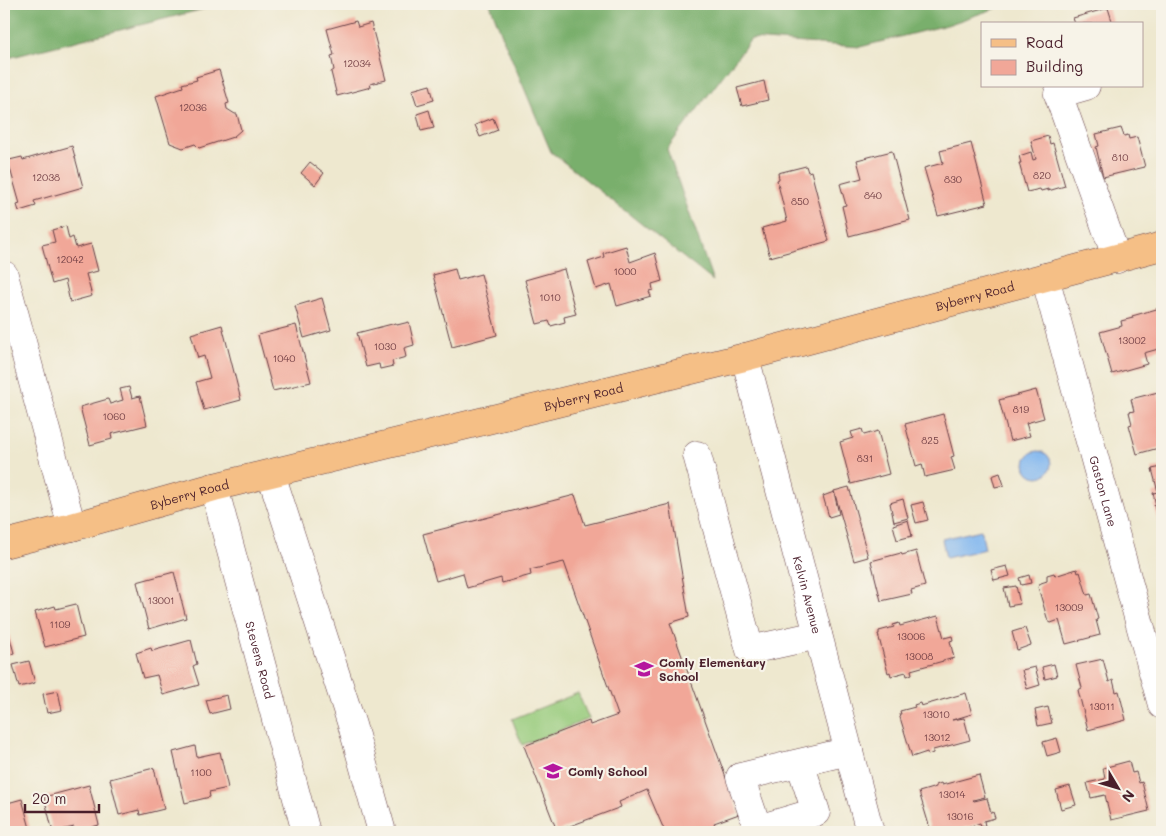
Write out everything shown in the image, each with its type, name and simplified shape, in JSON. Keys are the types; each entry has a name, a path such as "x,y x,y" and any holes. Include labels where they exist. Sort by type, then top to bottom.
{"main road":[{"name":"Byberry Road","path":"4,544 214,487 745,357 1162,246"}],"street":[{"path":"1079,88 1058,94 1117,258"},
{"path":"4,275 72,527"},
{"name":"Gaston Lane","path":"1045,277 1162,705"},
{"name":"Kelvin Avenue","path":"745,357 870,832"},
{"path":"697,455 750,650 818,635"},
{"path":"271,474 352,725 382,832"},
{"name":"Stevens Road","path":"214,487 299,831"},
{"path":"800,763 816,812 752,830 740,776 849,751"}],"green space":[{"path":"4,4 224,4 4,59"},
{"path":"490,4 1008,4 947,25 860,47 751,39 667,149 713,281 551,152"},
{"path":"578,693 589,719 522,745 512,719"}],"water":[{"path":"1038,451 1047,455 1051,464 1047,473 1038,477 1029,473 1025,464 1029,455"},
{"path":"981,530 985,549 946,558 942,539"}],"building":[{"path":"1108,8 1112,22 1074,22 1073,18"},
{"path":"356,21 358,27 371,23 386,80 370,84 371,87 337,96 331,72 334,70 331,56 334,55 327,29"},
{"path":"219,70 229,103 226,104 227,109 237,114 241,130 233,137 199,148 195,144 183,148 170,143 156,96 183,87 182,84 197,80 196,77"},
{"path":"764,81 768,100 742,106 737,88"},
{"path":"430,85 434,100 417,105 412,90"},
{"path":"429,110 434,128 421,131 417,114"},
{"path":"493,118 498,130 480,137 475,125"},
{"path":"1121,128 1124,136 1128,135 1129,139 1137,137 1145,167 1103,177 1096,147 1099,146 1096,134"},
{"path":"1048,136 1050,144 1053,143 1065,186 1048,191 1048,189 1041,191 1040,189 1027,192 1019,163 1021,163 1019,156 1031,152 1033,160 1036,159 1031,141"},
{"path":"971,143 987,204 938,216 924,168 943,163 940,151"},
{"path":"72,146 83,187 34,201 36,206 19,211 17,205 20,204 9,165 6,166 5,161 22,157 23,160"},
{"path":"892,151 910,220 849,236 842,206 846,205 840,184 862,178 857,160"},
{"path":"310,162 324,173 315,185 301,173"},
{"path":"806,166 808,172 811,171 829,241 770,257 762,228 787,221 777,180 779,179 778,173"},
{"path":"66,226 69,239 73,237 76,248 91,244 98,271 86,274 92,296 70,302 65,280 52,284 42,245 55,242 52,230"},
{"path":"626,246 630,262 655,253 662,281 652,284 653,290 649,291 651,296 617,306 611,284 596,289 588,262 604,257 603,253"},
{"path":"455,269 458,280 481,274 497,335 452,347 433,275"},
{"path":"564,269 576,314 564,317 565,322 551,326 549,321 537,324 525,280"},
{"path":"322,298 331,330 304,338 295,306"},
{"path":"1160,308 1162,314 1162,348 1144,353 1147,364 1112,374 1100,332 1122,326 1121,321 1133,318 1132,316"},
{"path":"409,322 414,345 404,348 406,357 392,361 393,366 380,369 379,364 366,367 357,333 396,323 397,325"},
{"path":"222,325 241,400 204,410 196,382 210,378 204,356 198,358 191,334"},
{"path":"296,325 311,382 273,391 258,335"},
{"path":"129,387 132,398 140,396 147,425 111,434 112,439 90,445 80,407 108,399 110,404 123,400 120,389"},
{"path":"1036,390 1044,418 1026,423 1030,436 1010,441 999,400"},
{"path":"1158,392 1162,403 1162,447 1137,454 1129,425 1132,424 1129,412 1134,411 1131,399"},
{"path":"943,414 954,456 951,457 955,470 925,477 922,464 916,466 905,424"},
{"path":"862,429 864,435 878,431 889,474 851,484 840,442 853,438 851,432"},
{"path":"1162,467 1162,535 1154,505 1156,505 1153,493 1158,492 1152,469"},
{"path":"1000,473 1004,485 995,487 992,476"},
{"path":"849,487 868,557 854,561 834,491"},
{"path":"834,492 839,514 829,517 823,496"},
{"name":"Comly Elementary School","path":"575,495 585,525 670,504 689,617 670,623 739,814 714,823 718,832 665,832 647,790 619,802 621,807 557,831 524,746 589,721 590,725 618,715 564,562 530,570 531,575 502,583 501,578 467,588 463,573 436,581 423,534"},
{"path":"903,499 908,518 894,522 890,503"},
{"path":"923,502 928,520 916,523 911,505"},
{"path":"908,520 912,536 897,540 893,525"},
{"path":"916,551 925,586 911,590 912,594 881,601 871,561"},
{"path":"1007,566 1010,576 994,580 991,570"},
{"path":"1077,569 1078,573 1080,572 1087,595 1091,594 1100,635 1066,644 1059,620 1051,623 1048,621 1038,587 1041,583 1047,581 1047,575 1054,573 1055,576"},
{"path":"174,572 186,618 149,629 137,582"},
{"path":"1029,575 1031,583 1021,585 1019,578"},
{"path":"1016,586 1020,604 1008,606 1004,588"},
{"path":"76,604 84,637 45,647 35,612 55,606 56,609"},
{"path":"938,616 944,638 952,636 953,640 950,641 954,658 911,670 912,674 907,676 906,672 891,676 890,672 888,673 878,634 879,631 894,627 893,625 899,623 900,626"},
{"path":"4,620 14,653 4,656"},
{"path":"1025,628 1031,645 1017,650 1012,632"},
{"path":"191,640 197,664 193,666 199,685 163,695 157,675 143,678 136,653 151,648 152,651"},
{"path":"1103,659 1109,682 1113,680 1116,692 1119,691 1126,720 1088,730 1078,690 1082,688 1076,665"},
{"path":"29,661 35,683 19,687 13,665"},
{"path":"1054,664 1057,676 1045,679 1042,667"},
{"path":"1035,667 1040,685 1027,689 1022,670"},
{"path":"58,691 62,710 47,713 43,694"},
{"path":"966,693 972,714 952,720 964,718 970,740 933,750 933,753 928,755 927,752 912,757 899,714 901,714 900,711 915,707 914,705 920,703 921,706"},
{"path":"227,695 230,709 210,714 206,700"},
{"path":"1048,707 1052,723 1038,726 1035,710"},
{"path":"1057,738 1061,752 1047,756 1043,742"},
{"path":"195,746 197,757 220,752 228,788 209,792 210,797 185,803 173,752"},
{"path":"1129,761 1132,773 1136,772 1139,783 1142,782 1149,811 1111,820 1105,795 1091,798 1087,783 1105,779 1103,768"},
{"path":"154,768 164,809 140,815 139,810 119,815 110,779"},
{"path":"979,775 985,797 973,800 987,798 991,813 993,812 995,818 984,821 985,826 981,827 980,823 954,832 931,832 919,792 936,787 936,785 941,783 942,785"},
{"path":"89,785 99,825 75,832 74,827 53,832 44,797"},
{"path":"1070,786 1076,805 1061,809 1056,790"},
{"path":"22,799 31,832 4,832 4,804"}],"place":[{"name":"Comly Elementary School","path":"644,669"},
{"name":"Comly School","path":"553,771"}]}
